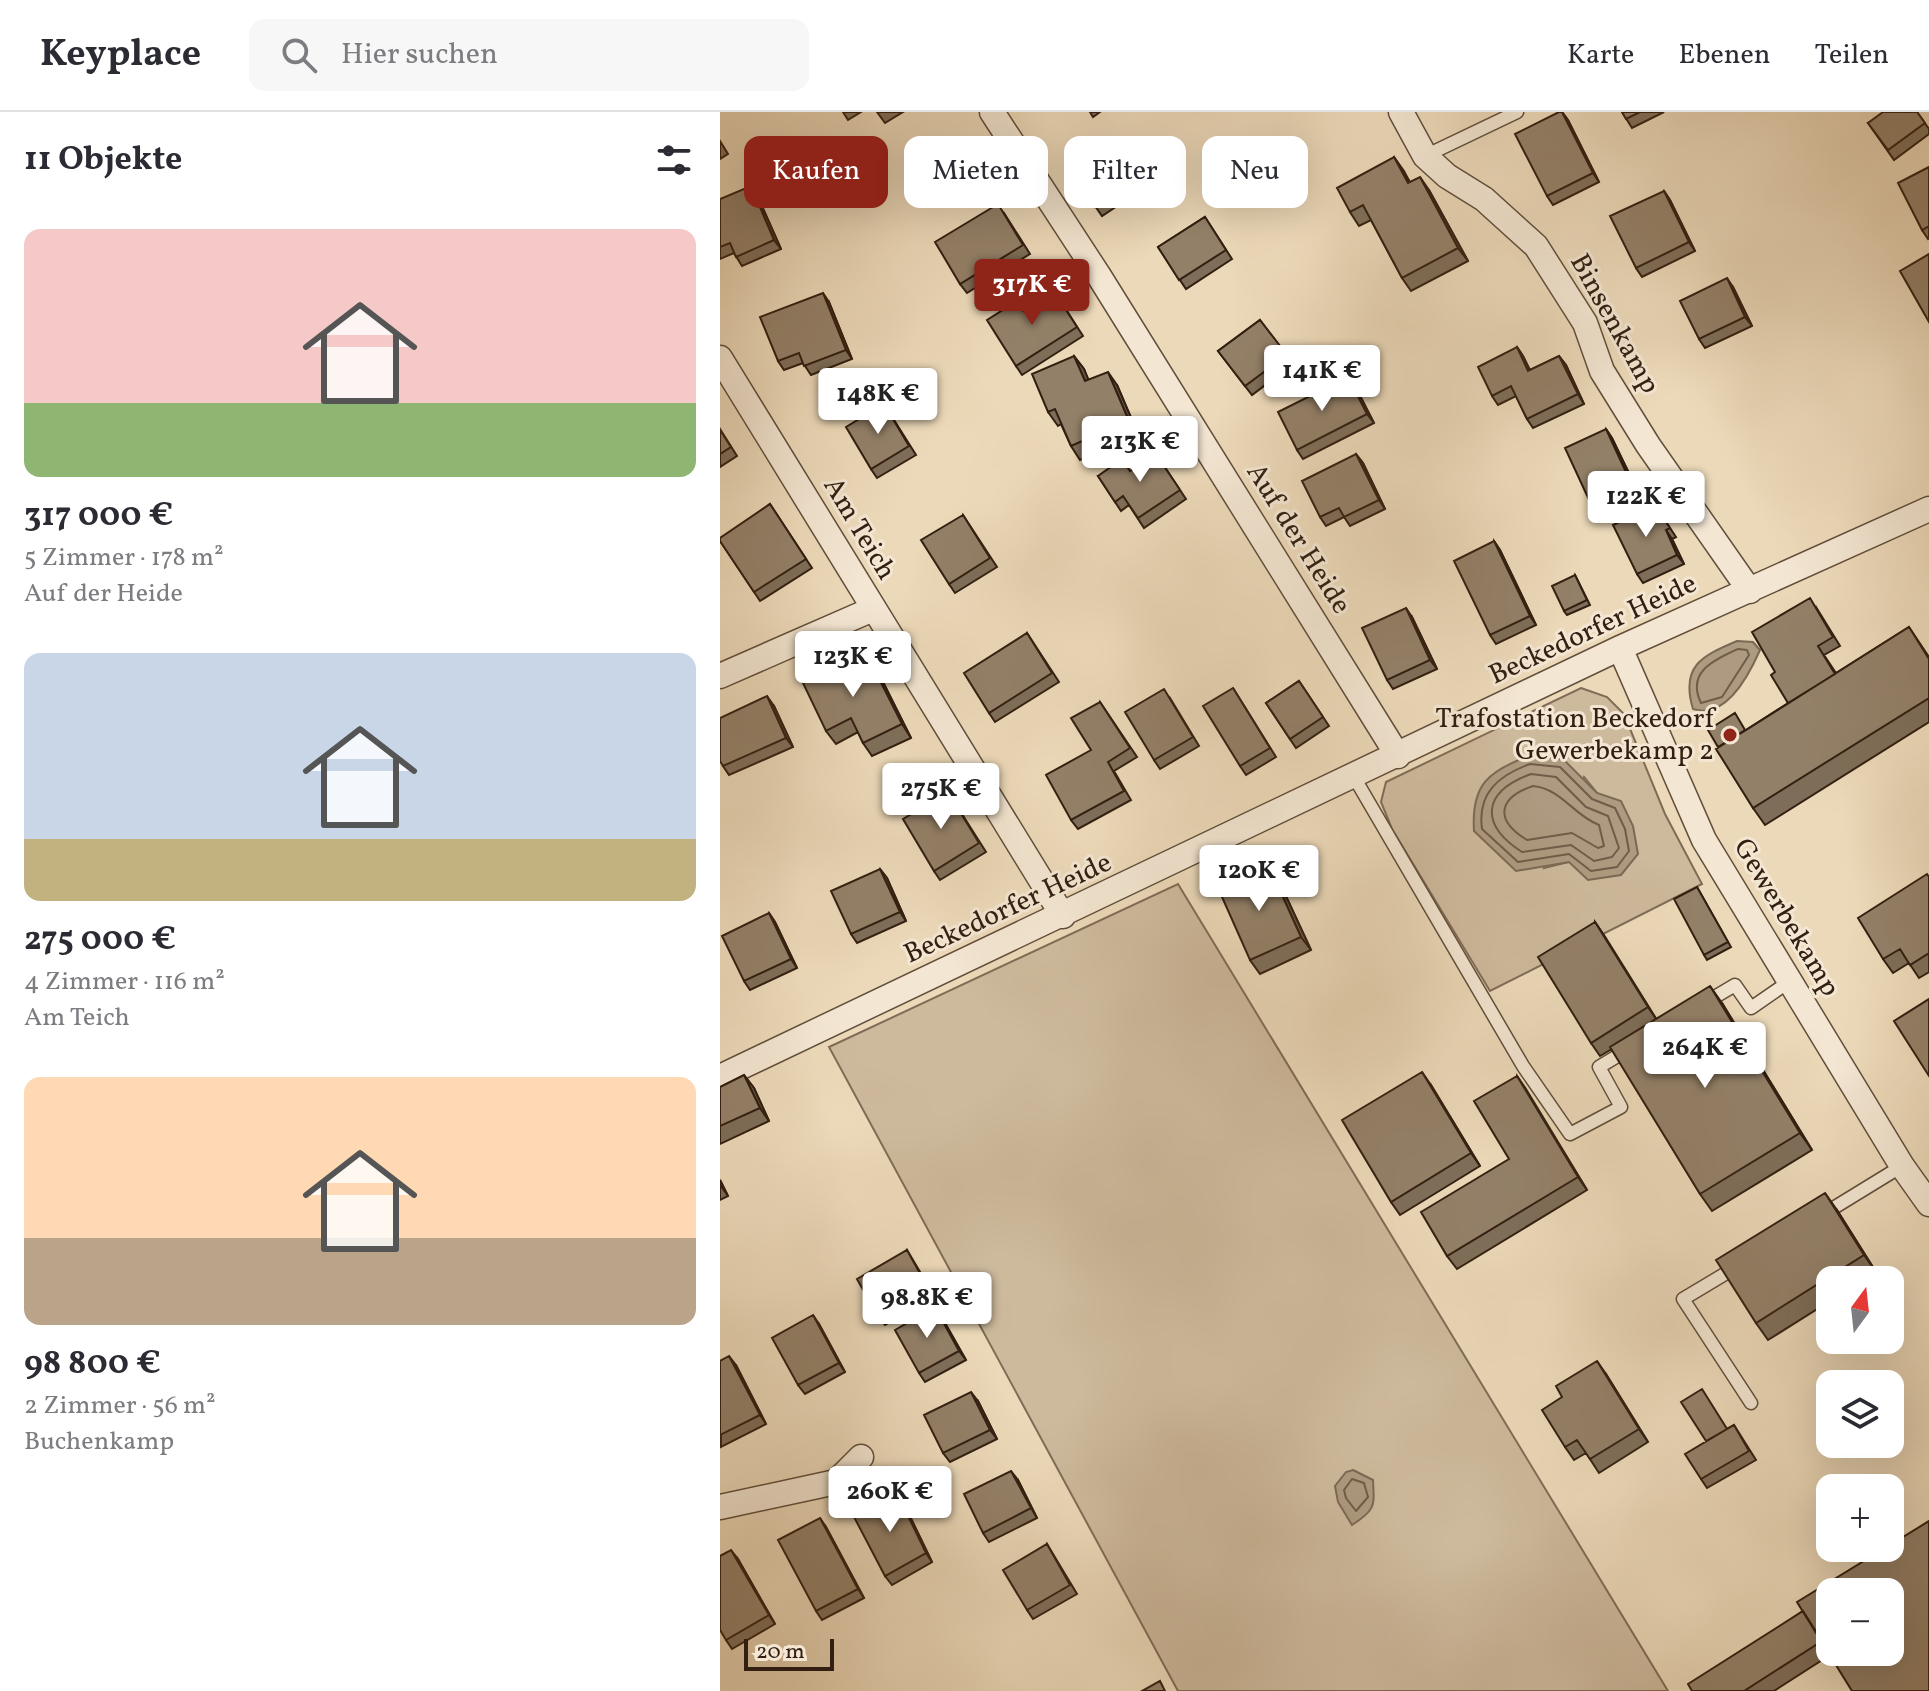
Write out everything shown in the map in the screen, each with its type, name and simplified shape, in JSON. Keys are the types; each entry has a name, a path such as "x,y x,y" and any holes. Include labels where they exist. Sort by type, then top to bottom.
{"street":[{"name":"Auf der Heide","path":"992,112 1107,289 1398,756"},
{"name":"Binsenkamp","path":"1401,112 1425,156 1447,176 1484,199 1536,246 1585,323 1609,383 1648,445 1750,591"},
{"name":"Am Teich","path":"720,358 1063,916"},
{"name":"Beckedorfer Heide","path":"720,1077 1620,648 1929,509"},
{"name":"Am Teich","path":"720,676 873,609"},
{"name":"Gewerbekamp","path":"1620,648 1704,840 1902,1166 1929,1204"},
{"path":"720,1507 836,1482 861,1457"}],"lane":[{"path":"1425,156 1517,112"},
{"path":"1354,777 1523,1066 1570,1134 1621,1107 1599,1067 1640,1042"},
{"path":"1694,1009 1735,985 1751,1008 1790,981"},
{"path":"1812,1221 1902,1166"},
{"path":"1747,1260 1683,1299 1751,1403"}],"shaded area":[{"path":"1581,688 1607,697 1624,714 1665,814 1702,884 1490,991 1392,829 1381,802 1386,782","holes":["1584,777 1597,793 1569,862 1544,868"]},
{"path":"1178,884 1668,1691 1178,1691 829,1047"}],"water":[{"path":"1737,641 1753,642 1760,650 1743,683 1716,708 1705,711 1693,709 1689,682 1697,664"},
{"path":"1529,756 1563,759 1597,793 1621,801 1633,826 1638,854 1621,875 1588,880 1569,862 1516,871 1474,831 1476,802 1485,782 1503,768"},
{"path":"1353,1470 1373,1480 1374,1495 1370,1510 1352,1525 1338,1502 1335,1486 1346,1472"}],"building":[{"path":"1562,112 1593,173 1547,196 1515,134"},
{"path":"1622,112 1640,112 1626,119"},
{"path":"1883,112 1917,112 1925,123 1888,150 1868,123"},
{"path":"1394,157 1408,183 1420,177 1458,248 1402,278 1363,205 1350,212 1337,188"},
{"path":"1929,167 1929,226 1922,230 1898,183"},
{"path":"744,189 744,208 760,208 774,240 736,257 730,243 720,247 720,199"},
{"path":"1664,191 1689,242 1636,268 1610,216"},
{"path":"991,208 1000,208 1023,245 960,284 935,242"},
{"path":"1205,217 1226,250 1179,280 1158,247"},
{"path":"1929,254 1929,322 1900,271"},
{"path":"1727,278 1745,317 1699,339 1680,301"},
{"path":"1054,291 1077,327 1016,366 987,320 1017,301 1023,311"},
{"path":"823,293 846,350 804,366 799,353 778,361 760,317"},
{"path":"1260,320 1287,355 1245,386 1218,351"},
{"path":"1517,347 1528,371 1559,356 1578,394 1527,419 1511,386 1492,396 1478,367"},
{"path":"1074,356 1085,381 1108,372 1129,421 1071,446 1055,409 1048,412 1032,374"},
{"path":"1348,377 1367,414 1297,450 1278,412"},
{"path":"884,404 909,446 871,469 846,427"},
{"path":"1606,429 1631,483 1590,502 1565,448"},
{"path":"720,430 731,447 720,454"},
{"path":"1156,454 1180,490 1138,518 1123,496 1115,502 1098,476 1122,459 1130,471"},
{"path":"1356,454 1379,500 1344,517 1339,508 1320,517 1302,481"},
{"path":"770,504 806,559 754,592 720,538"},
{"path":"1655,505 1670,528 1666,530 1677,555 1637,574 1613,525"},
{"path":"963,515 990,558 949,584 921,540"},
{"path":"1494,541 1530,616 1490,635 1454,561"},
{"path":"1575,575 1587,600 1564,611 1552,586"},
{"path":"1810,598 1833,637 1818,646 1835,674 1788,703 1771,675 1775,672 1752,632"},
{"path":"1406,608 1430,660 1387,680 1362,628"},
{"path":"1909,627 1929,659 1929,698 1753,808 1716,749"},
{"path":"1027,633 1052,673 989,713 964,673"},
{"path":"866,653 902,724 863,743 851,718 826,731 803,683"},
{"path":"1299,681 1323,717 1290,739 1266,703"},
{"path":"1233,688 1270,748 1240,766 1203,706"},
{"path":"1164,689 1193,737 1154,760 1125,712"},
{"path":"767,696 786,738 723,766 720,761 720,718"},
{"path":"1100,702 1130,748 1108,762 1124,791 1071,820 1046,775 1091,750 1071,718"},
{"name":"Trafostation Beckedorf Gewerbekamp 2","path":"1735,713 1745,730 1718,747 1708,730"},
{"path":"948,792 979,843 934,871 903,819"},
{"path":"1269,866 1301,937 1250,960 1218,888"},
{"path":"880,869 900,912 851,934 831,891"},
{"path":"1927,874 1929,953 1910,965 1900,949 1883,959 1858,918"},
{"path":"1697,887 1728,942 1704,955 1674,899"},
{"path":"769,913 791,959 744,981 722,936"},
{"path":"1595,922 1648,1007 1591,1043 1538,957"},
{"path":"1710,986 1800,1133 1700,1194 1610,1047"},
{"path":"1929,999 1929,1076 1894,1021"},
{"path":"1422,1072 1471,1153 1391,1202 1342,1120"},
{"path":"744,1075 760,1108 720,1126 720,1087"},
{"path":"1517,1076 1578,1177 1447,1256 1421,1212 1509,1159 1474,1101"},
{"path":"1825,1193 1864,1255 1847,1266 1816,1266 1816,1285 1756,1323 1716,1260"},
{"path":"907,1250 928,1288 878,1316 857,1279"},
{"path":"935,1307 959,1351 919,1373 895,1330"},
{"path":"813,1315 839,1363 798,1385 772,1338"},
{"path":"729,1356 760,1415 720,1435 720,1361"},
{"path":"1597,1361 1639,1429 1590,1459 1577,1440 1565,1447 1542,1410 1562,1397 1556,1386"},
{"path":"1702,1389 1727,1429 1706,1441 1681,1402"},
{"path":"971,1392 990,1430 943,1453 924,1415"},
{"path":"1734,1425 1749,1451 1701,1479 1685,1454"},
{"path":"1011,1471 1031,1508 983,1533 964,1494"},
{"path":"897,1493 926,1553 885,1576 853,1515"},
{"path":"820,1518 858,1589 816,1611 778,1540"},
{"path":"1929,1521 1929,1691 1852,1691 1837,1666 1904,1666 1904,1578 1836,1578 1862,1562 1904,1562 1904,1536"},
{"path":"1047,1544 1070,1585 1027,1610 1003,1570"},
{"path":"731,1550 769,1615 726,1640 720,1630 720,1556"},
{"path":"1816,1590 1816,1633 1797,1602"},
{"path":"1803,1611 1816,1632 1816,1645 1744,1691 1692,1691 1688,1684"},
{"path":"1160,1681 1165,1691 1142,1691"}],"place":[{"name":"Trafostation Beckedorf Gewerbekamp 2","path":"1730,735"}]}
